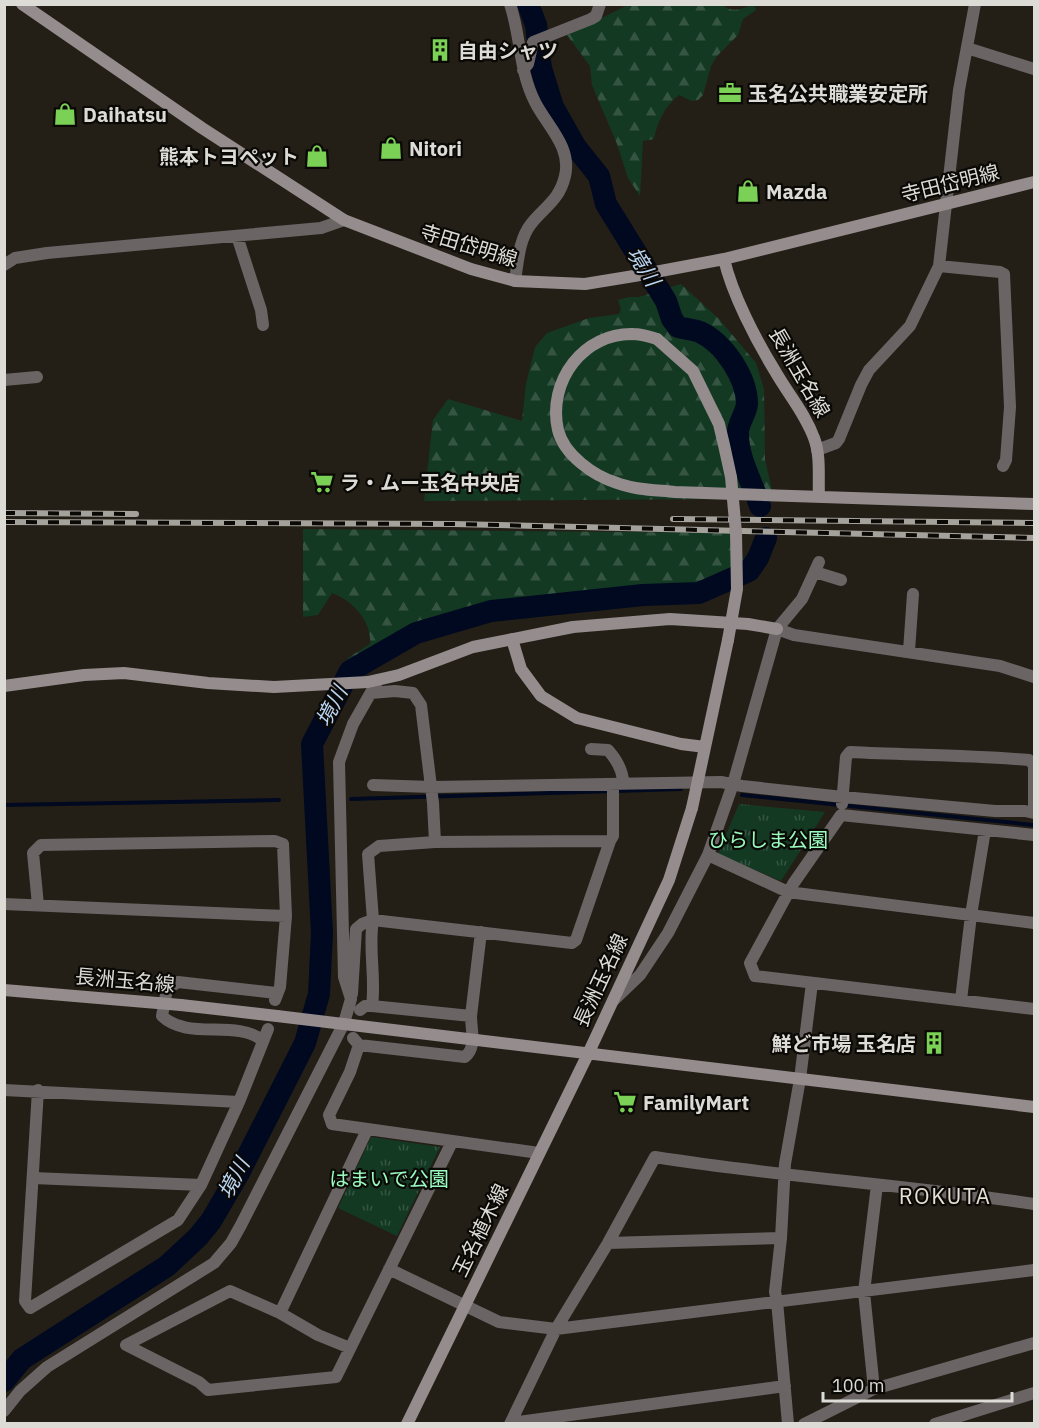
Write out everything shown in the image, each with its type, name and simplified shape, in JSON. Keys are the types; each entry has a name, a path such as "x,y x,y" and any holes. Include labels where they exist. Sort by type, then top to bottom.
{"main road":[{"name":"寺田岱明線","path":"22,4 202,128 344,220 471,269 515,281 585,284 724,259 1035,182"},
{"name":"長洲玉名線","path":"4,990 164,1003 294,1017 588,1054 669,880 692,808 737,589 736,533 731,477 719,424 693,371 657,339 635,334 614,336 593,345 579,354 559,387 556,400 558,431 571,454 590,470 615,483 675,492 750,494 819,497 818,450 815,439 803,412 775,371 730,283 724,259"},
{"path":"819,497 1035,504"},
{"path":"4,686 84,675 124,673 274,687 328,683 373,685 473,647 573,627 670,619 748,624 777,629"},
{"path":"512,639 521,669 541,696 577,718 681,744 705,747"},
{"path":"588,1054 1035,1107"},
{"name":"玉名植木線","path":"407,1424 588,1054"}],"street":[{"path":"510,4 516,22 518,50 534,102 562,144 566,158 566,174 561,189 552,204 531,224 522,241 515,281"},
{"path":"523,70 528,64 533,42 591,19 596,16 600,4"},
{"path":"818,450 839,439 861,385 870,370 909,326 939,266 959,90 975,4"},
{"path":"967,48 1035,69"},
{"path":"4,265 15,258 47,253 321,228 344,220"},
{"path":"237,236 261,310 263,325"},
{"path":"939,266 1004,274 1010,407 1006,460 1003,466"},
{"path":"4,380 37,377"},
{"path":"611,1003 640,975 668,933 708,855 733,784 777,629 802,599 817,567 841,580"},
{"path":"909,651 913,594"},
{"path":"777,629 794,634 1000,666 1035,677"},
{"path":"351,999 344,977 339,762 353,723 373,685 413,693 421,705 435,842"},
{"path":"4,1411 20,1391 47,1367 213,1263 231,1243 351,999 355,970 356,929 362,924 373,920 572,943 576,940 613,836 616,788 623,774 608,750 591,749"},
{"path":"1035,809 1034,765 1029,760 960,755 850,752 846,757 842,805 788,892 750,963 755,976 1035,1009"},
{"path":"373,785 431,794 616,788 682,781 721,782 985,830 1034,830"},
{"path":"842,805 1035,813"},
{"path":"961,1000 971,915 985,830"},
{"path":"38,904 33,853 41,845 275,841 283,844 286,916 280,987 276,997 178,982 167,989 162,1016 170,1023 189,1027 252,1033 262,1041"},
{"path":"372,1006 375,986 368,854 379,846 435,842 610,841"},
{"path":"708,855 788,892 1035,923"},
{"path":"4,904 286,916"},
{"path":"481,932 471,1016 473,1039 471,1052 465,1057 356,1042 350,1072 329,1115 332,1124 539,1153"},
{"path":"788,1424 775,1292 781,1239 784,1173 800,1079 812,983"},
{"path":"360,1010 365,1006 372,1006 471,1016"},
{"path":"38,1090 25,1301 30,1308 178,1220 201,1185 239,1102 268,1029"},
{"path":"4,1090 239,1102"},
{"path":"280,1313 367,1130"},
{"path":"350,1348 318,1335 280,1313 231,1291 126,1345 199,1382 208,1390 336,1377 452,1142"},
{"path":"510,1423 556,1329 608,1243 655,1157 723,1168 784,1173 1035,1204"},
{"path":"33,1178 201,1185"},
{"path":"874,1389 864,1292 877,1185"},
{"path":"608,1243 781,1239"},
{"path":"389,1269 499,1322 556,1329 1035,1270"},
{"path":"804,1424 874,1389 1035,1343"},
{"path":"510,1423 785,1386"},
{"path":"935,1424 1035,1393"}],"green space":[{"path":"754,4 756,10 743,19 738,35 717,56 711,66 703,95 698,100 692,101 679,95 662,115 654,139 643,141 640,196 628,178 617,144 592,85 590,66 567,35 628,5 723,5 735,10"},
{"path":"681,284 719,319 756,363 764,389 765,459 773,495 734,499 424,501 433,420 448,399 522,421 526,384 535,347 547,333 589,318 619,314 621,309 618,300 639,297"},
{"path":"303,529 736,533 749,577 699,593 643,595 491,611 416,633 350,671 348,658 370,644 368,627 354,607 332,593 318,615 303,617"},
{"name":"ひらしま公園","path":"739,804 825,812 781,881 718,854"},
{"name":"はまいで公園","path":"371,1137 440,1147 397,1236 338,1208"}],"waterway":[{"name":"境川","path":"528,4 536,25 541,68 553,107 575,146 599,176 606,204 666,301 672,319 678,327 698,331 709,337 732,362 743,383 747,404 738,431 738,441 742,460 760,506"},
{"path":"4,1381 22,1359 167,1266 198,1237 211,1221 239,1173 305,1043 319,994 322,933 312,744 350,671 416,633 491,611 643,595 699,593 749,571 758,558 766,538"},
{"path":"351,799 681,789"},
{"path":"742,795 1034,825"},
{"path":"4,805 279,800"}],"railway":[{"path":"4,513 136,514"},
{"path":"673,519 1034,523"},
{"path":"4,522 453,524 1034,538"}],"place":[{"name":"自由シャツ","path":"440,50"},
{"name":"玉名公共職業安定所","path":"730,93"},
{"name":"Daihatsu","path":"65,114"},
{"name":"Nitori","path":"391,148"},
{"name":"熊本トヨペット","path":"317,156"},
{"name":"Mazda","path":"748,191"},
{"name":"ラ・ムー玉名中央店","path":"322,482"},
{"name":"鮮ど市場 玉名店","path":"934,1043"},
{"name":"FamilyMart","path":"625,1102"}],"district":[{"name":"ROKUTA","path":"945,1195"}]}
